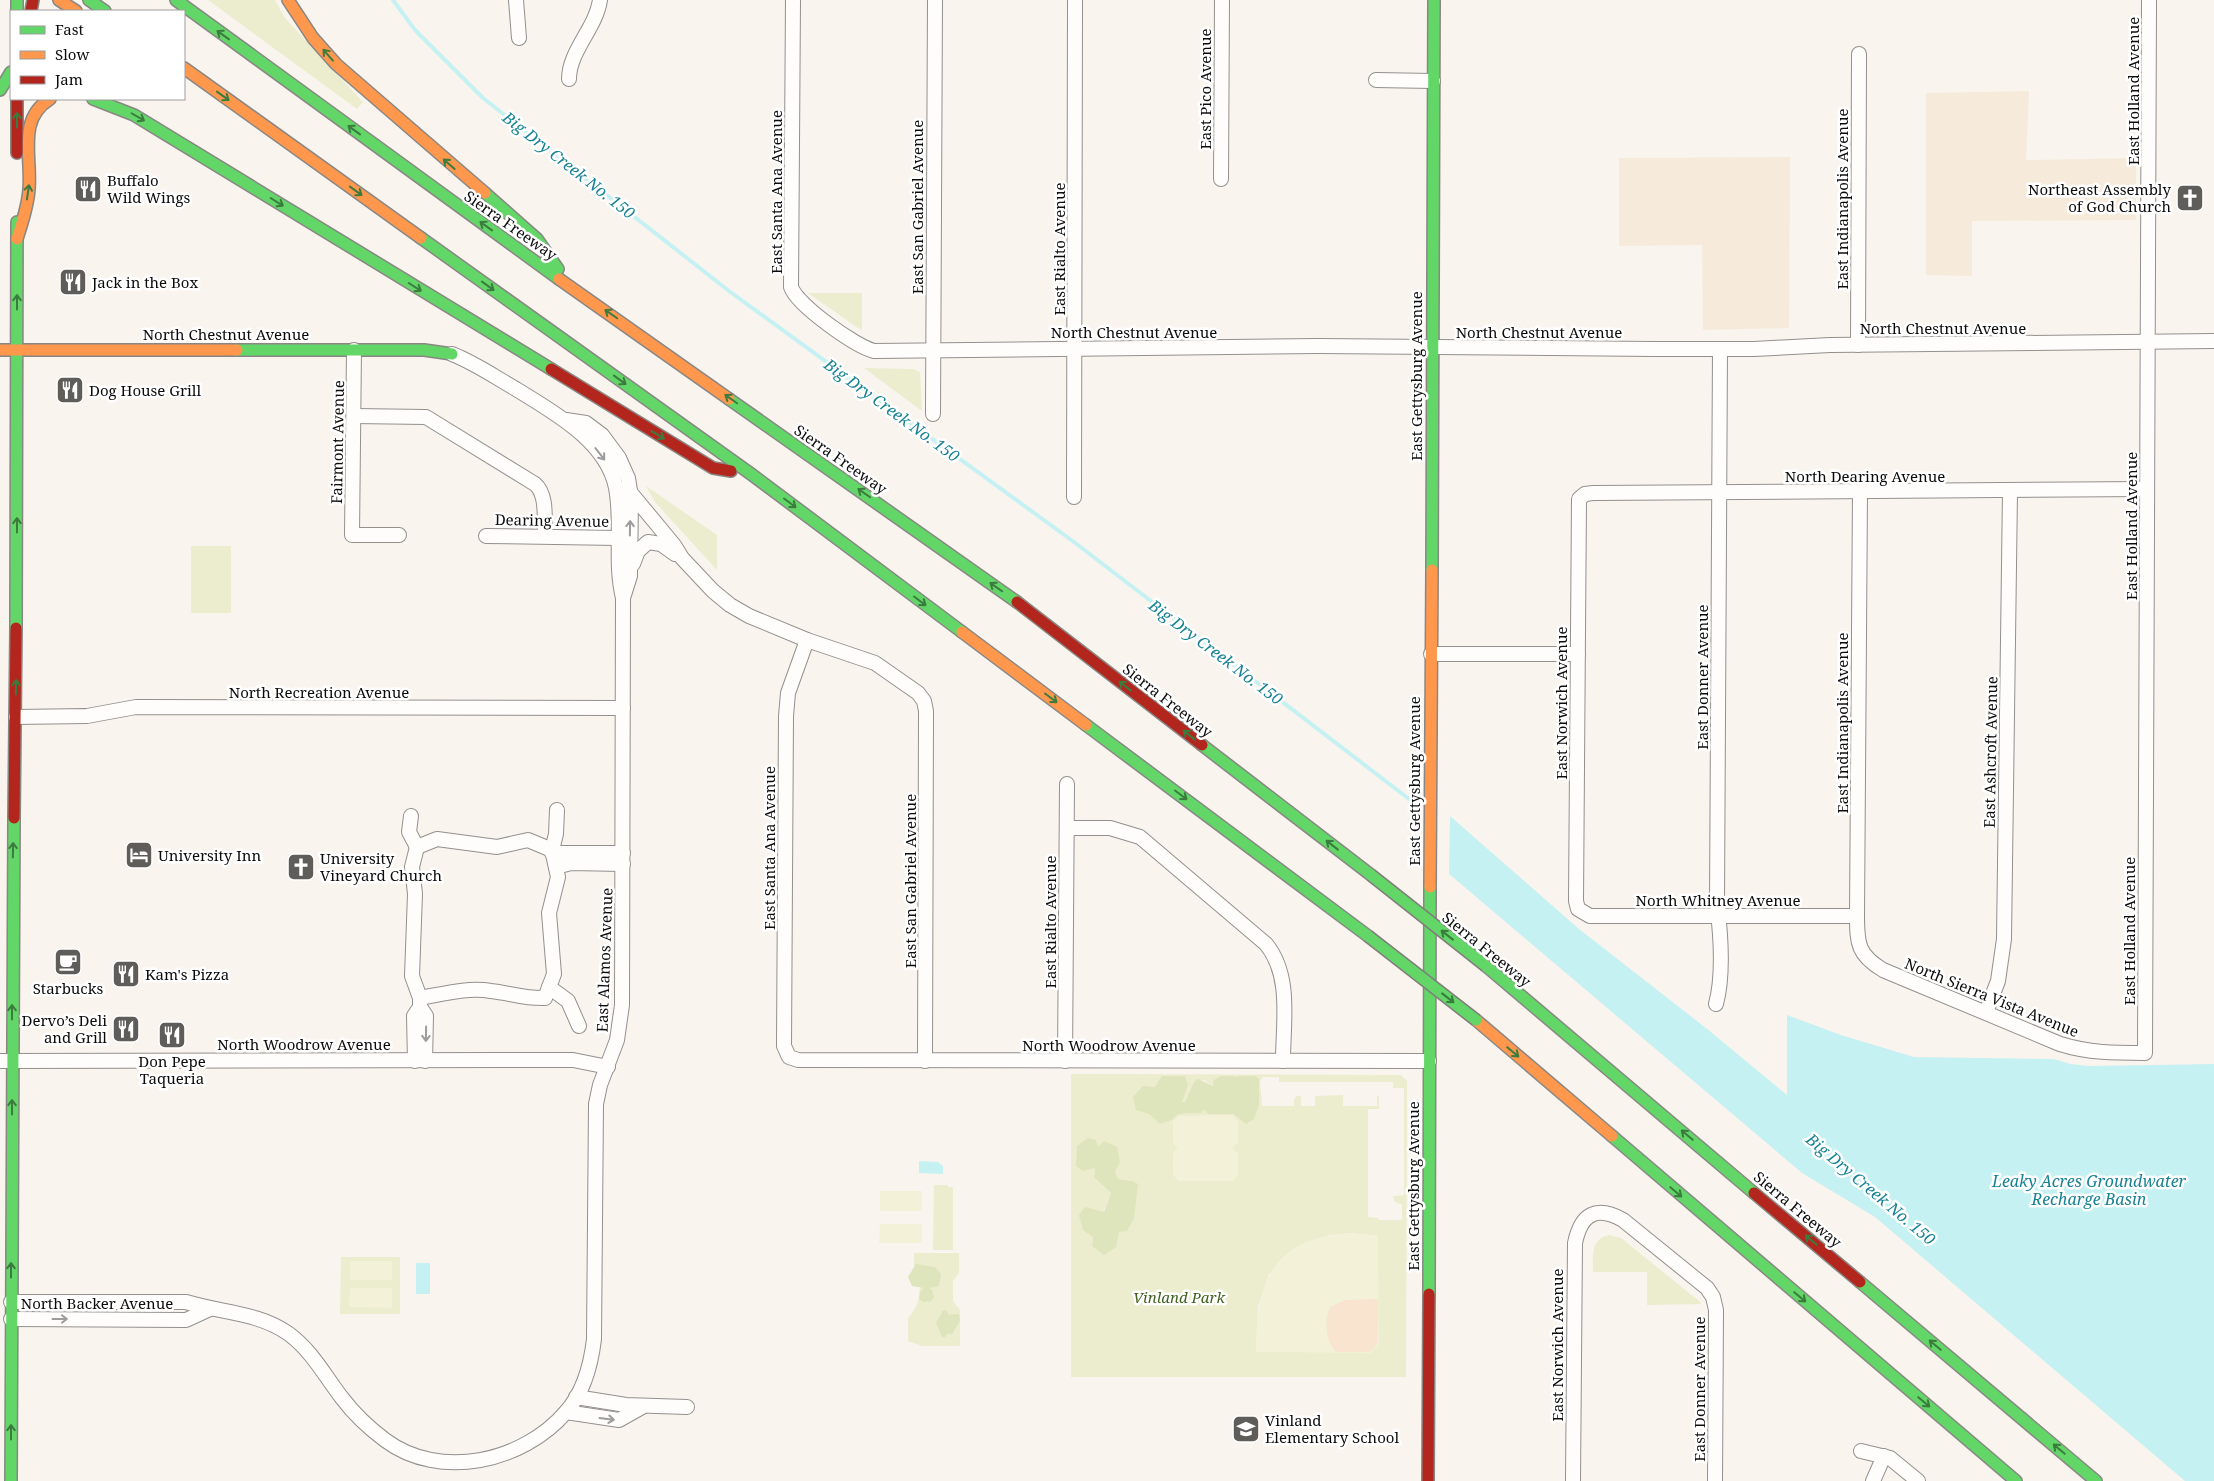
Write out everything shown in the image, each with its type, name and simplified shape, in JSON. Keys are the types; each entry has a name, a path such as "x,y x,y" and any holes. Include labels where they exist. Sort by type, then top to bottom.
{"main road":[{"path":"89,0 104,10"},
{"name":"Sierra Freeway","path":"176,0 515,248 569,284 1011,598 1371,875 1486,966 2096,1481"},
{"path":"288,0 313,38 336,64 537,239 569,284"},
{"name":"East Gettysburg Avenue","path":"1428,1481 1434,0"},
{"path":"61,1 74,10"},
{"path":"185,69 751,474 1368,936 1476,1020 2016,1481"},
{"path":"0,90 10,74"},
{"path":"185,75 204,82"},
{"path":"17,100 17,164"},
{"path":"17,239 29,191 29,131 32,115 39,105 48,100"},
{"path":"96,100 134,115 713,468 751,474"},
{"path":"11,1481 11,1302 6,1061 16,717 17,192"},
{"name":"North Chestnut Avenue","path":"0,350 432,350 452,354"}],"street":[{"path":"516,0 519,38"},
{"path":"569,80 569,69 598,14 600,0"},
{"name":"East Santa Ana Avenue","path":"793,0 791,288 798,300 864,348"},
{"name":"East San Gabriel Avenue","path":"933,414 935,0"},
{"name":"East Rialto Avenue","path":"1074,497 1075,0"},
{"name":"East Pico Avenue","path":"1221,179 1222,0"},
{"name":"East Holland Avenue","path":"2146,1053 2149,0"},
{"name":"East Indianapolis Avenue","path":"1858,344 1859,54"},
{"path":"1376,80 1433,81"},
{"name":"North Chestnut Avenue","path":"864,348 874,351 1318,346 1432,349 1720,349 1858,344 2214,342"},
{"name":"East Donner Avenue","path":"1716,1004 1720,982 1717,895 1720,349"},
{"name":"Fairmont Avenue","path":"354,350 352,535 399,535"},
{"path":"452,354 473,364 566,420 600,453 611,471 618,500 618,578 623,598"},
{"path":"354,416 426,417 535,484 540,488 543,499 545,536"},
{"path":"566,420 586,423 609,442 623,465 630,492 630,576"},
{"name":"North Dearing Avenue","path":"1583,496 1593,493 2147,489"},
{"name":"East Ashcroft Avenue","path":"1986,1012 1998,981 2004,939 2010,491"},
{"path":"630,492 674,545 682,558 713,591 734,608 807,640"},
{"name":"East Indianapolis Avenue","path":"1860,492 1856,916 1857,938 1862,954"},
{"name":"East Norwich Avenue","path":"1580,912 1576,901 1578,505 1579,499 1583,496"},
{"name":"Dearing Avenue","path":"486,536 618,538"},
{"path":"623,598 636,554 648,542 663,545 682,558"},
{"name":"East Alamos Avenue","path":"585,1378 592,1351 595,1327 595,1110 598,1095 617,1040 622,1005 623,598"},
{"name":"East Santa Ana Avenue","path":"789,1057 784,1046 786,716 788,693 807,640"},
{"name":"East San Gabriel Avenue","path":"807,640 870,661 916,691 924,701 926,712 925,1061"},
{"path":"1431,654 1578,654"},
{"name":"North Recreation Avenue","path":"16,717 87,716 136,707 622,708"},
{"name":"East Rialto Avenue","path":"1066,1061 1067,784"},
{"path":"420,1003 466,990 490,990 528,999 545,998 554,974 549,913 558,877 552,852 556,834 557,810"},
{"path":"411,816 409,832 417,847 412,867 415,894 412,976 420,1003 414,1016 420,1060"},
{"path":"1067,828 1110,828 1140,837 1266,944 1275,958 1282,976 1283,1061"},
{"path":"417,847 437,839 497,847 528,840 552,852 623,858"},
{"path":"556,867 571,862 623,858"},
{"name":"North Whitney Avenue","path":"1580,912 1590,916 1856,916"},
{"name":"North Sierra Vista Avenue","path":"1862,954 1871,963 1883,970 2060,1044 2083,1051 2146,1053"},
{"path":"549,987 568,1001 579,1026"},
{"name":"North Woodrow Avenue","path":"789,1057 798,1060 925,1061 1429,1061"},
{"name":"North Woodrow Avenue","path":"6,1061 573,1060 608,1067"},
{"name":"East Donner Avenue","path":"1590,1214 1607,1212 1623,1220 1707,1288 1713,1297 1716,1310 1715,1481"},
{"name":"East Norwich Avenue","path":"1573,1481 1574,1254 1577,1234 1581,1224 1590,1214"},
{"name":"North Backer Avenue","path":"11,1302 186,1302 210,1309 250,1315 289,1334 315,1360 342,1398 365,1424 386,1442 405,1452 426,1459 463,1463 497,1456 520,1447 541,1435 566,1412 585,1378"},
{"name":"North Backer Avenue","path":"11,1319 186,1320 210,1309"},
{"path":"576,1397 614,1404 687,1407"},
{"path":"566,1412 617,1420 627,1417 644,1406"},
{"path":"1861,1451 1884,1456 1895,1461 1918,1481"},
{"path":"1873,1481 1884,1456"}],"shaded area":[{"path":"2029,91 2026,160 2136,158 2136,220 1972,221 1972,276 1926,275 1926,93"},
{"path":"1790,157 1789,328 1703,330 1702,245 1619,246 1619,158"},
{"path":"1233,1115 1238,1121 1238,1143 1232,1148 1238,1153 1238,1175 1233,1181 1179,1181 1173,1175 1173,1153 1178,1148 1173,1143 1173,1121 1178,1116"},
{"path":"880,1191 922,1191 922,1211 880,1211"},
{"path":"880,1224 922,1224 922,1243 879,1243"},
{"path":"1350,1233 1378,1236 1379,1344 1370,1353 1256,1352 1260,1305 1265,1285 1274,1268 1286,1254 1302,1244 1324,1237","holes":["1378,1299 1378,1343 1370,1352 1336,1352 1330,1342 1326,1324 1330,1307 1345,1300"]},
{"path":"350,1261 392,1261 392,1280 350,1280"},
{"path":"350,1288 392,1288 392,1308 349,1307"}],"green space":[{"path":"208,0 275,0 285,18 363,102 357,109"},
{"path":"808,293 862,293 862,330 858,328"},
{"path":"864,368 913,369 920,372 922,411"},
{"path":"646,486 717,535 717,570 655,502"},
{"path":"191,546 231,546 231,613 191,613"},
{"name":"Vinland Park","path":"1071,1074 1401,1075 1407,1081 1406,1377 1071,1377","holes":["1263,1077 1279,1077 1279,1082 1393,1082 1393,1088 1404,1088 1404,1195 1393,1196 1395,1202 1402,1205 1402,1220 1379,1220 1378,1218 1368,1217 1368,1109 1379,1109 1379,1096 1377,1096 1377,1106 1343,1106 1343,1095 1315,1096 1315,1106 1301,1106 1301,1096 1297,1096 1294,1099 1294,1106 1262,1106 1260,1081","1235,1078 1246,1124 1233,1114 1208,1114 1204,1108 1201,1113 1178,1114 1172,1120 1160,1124 1149,1114 1188,1085 1181,1102 1185,1102 1194,1082 1204,1080 1213,1086","1173,1143 1232,1181 1173,1175 1173,1153 1178,1148","1095,1167 1115,1171 1118,1179 1132,1181 1092,1246 1093,1237 1111,1193 1094,1177","1350,1233 1378,1236 1256,1352 1258,1307 1269,1274 1329,1235"]},
{"path":"1162,1076 1185,1076 1188,1085 1182,1102 1185,1102 1194,1082 1198,1079 1213,1086 1214,1080 1221,1076 1234,1076 1235,1078 1237,1076 1256,1076 1259,1079 1259,1105 1254,1119 1246,1124 1233,1114 1208,1114 1204,1109 1201,1113 1178,1114 1172,1120 1160,1124 1149,1114 1136,1110 1133,1097 1143,1086 1155,1087"},
{"path":"1088,1138 1096,1140 1098,1147 1104,1141 1117,1147 1120,1162 1115,1171 1118,1179 1138,1184 1134,1218 1127,1231 1119,1232 1116,1247 1104,1255 1092,1246 1093,1237 1083,1230 1079,1215 1085,1207 1104,1212 1111,1193 1094,1177 1095,1168 1083,1171 1076,1166 1077,1146"},
{"path":"934,1185 953,1187 953,1250 933,1250"},
{"path":"1609,1235 1621,1238 1701,1304 1647,1305 1647,1272 1593,1272 1594,1249 1598,1240"},
{"path":"914,1253 959,1253 959,1273 953,1281 953,1301 960,1310 960,1346 922,1346 908,1341 908,1318 918,1303 920,1292 920,1273 914,1273"},
{"path":"341,1257 400,1257 400,1314 340,1314"},
{"path":"916,1264 935,1267 941,1274 939,1286 929,1288 932,1290 934,1297 931,1301 923,1302 919,1299 920,1292 924,1288 912,1286 908,1277"},
{"path":"943,1310 947,1311 949,1315 959,1314 960,1321 952,1334 948,1333 945,1337 942,1337 936,1323"}],"sand":[{"path":"1378,1299 1378,1343 1370,1352 1336,1352 1330,1342 1326,1324 1330,1307 1344,1300"}],"water":[{"name":"Leaky Acres Groundwater Recharge Basin","path":"1450,816 1579,929 1706,1028 1787,1095 1787,1015 1841,1035 1914,1057 2054,1059 2070,1064 2089,1066 2214,1064 2214,1481 2185,1481 1875,1217 1802,1173 1449,874"},
{"path":"919,1161 938,1162 943,1166 943,1174 919,1173"},
{"path":"416,1263 430,1263 430,1294 416,1294"}],"waterway":[{"name":"Big Dry Creek No. 150","path":"393,0 415,30 483,98 729,291 1074,542 1409,799"}],"traffic: fast":[{"path":"17,0 17,10"},
{"path":"89,0 104,10"},
{"path":"176,0 559,279"},
{"path":"1432,570 1434,0"},
{"path":"0,90 10,74"},
{"path":"96,100 134,115 551,369"},
{"path":"485,193 537,239 558,269"},
{"path":"16,628 17,222"},
{"path":"421,238 751,474 962,632"},
{"path":"237,350 424,350 452,354"},
{"path":"729,399 1017,602"},
{"path":"1086,725 1368,936"},
{"path":"1202,745 1371,875"},
{"path":"11,1481 14,818"},
{"path":"1371,875 1486,966"},
{"path":"1429,1294 1430,887"},
{"path":"1368,936 1476,1020"},
{"path":"1486,966 1754,1193"},
{"path":"1612,1136 2016,1481"},
{"path":"1860,1282 2096,1481"}],"traffic: slow":[{"path":"59,0 74,10"},
{"path":"288,0 313,38 336,64 485,193"},
{"path":"185,69 421,238"},
{"path":"17,239 28,195 28,140 30,128 33,117 40,107 49,100"},
{"path":"559,279 729,399"},
{"path":"0,350 237,350"},
{"path":"1430,887 1432,570"},
{"path":"962,632 1086,725"},
{"path":"1476,1020 1612,1136"}],"traffic: jam":[{"path":"31,10 33,0"},
{"path":"17,100 17,153"},
{"path":"551,369 713,468 731,471"},
{"path":"1017,602 1202,745"},
{"path":"14,818 16,628"},
{"path":"1754,1193 1860,1282"},
{"path":"1428,1481 1429,1294"}],"place":[{"name":"Buffalo Wild Wings","path":"88,189"},
{"name":"Northeast Assembly of God Church","path":"2190,198"},
{"name":"Jack in the Box","path":"73,282"},
{"name":"Dog House Grill","path":"70,390"},
{"name":"University Inn","path":"139,855"},
{"name":"University Vineyard Church","path":"301,867"},
{"name":"Starbucks","path":"68,962"},
{"name":"Kam's Pizza","path":"126,974"},
{"name":"Dervo’s Deli and Grill","path":"126,1029"},
{"name":"Don Pepe Taqueria","path":"172,1035"},
{"name":"Vinland Elementary School","path":"1246,1429"}]}
